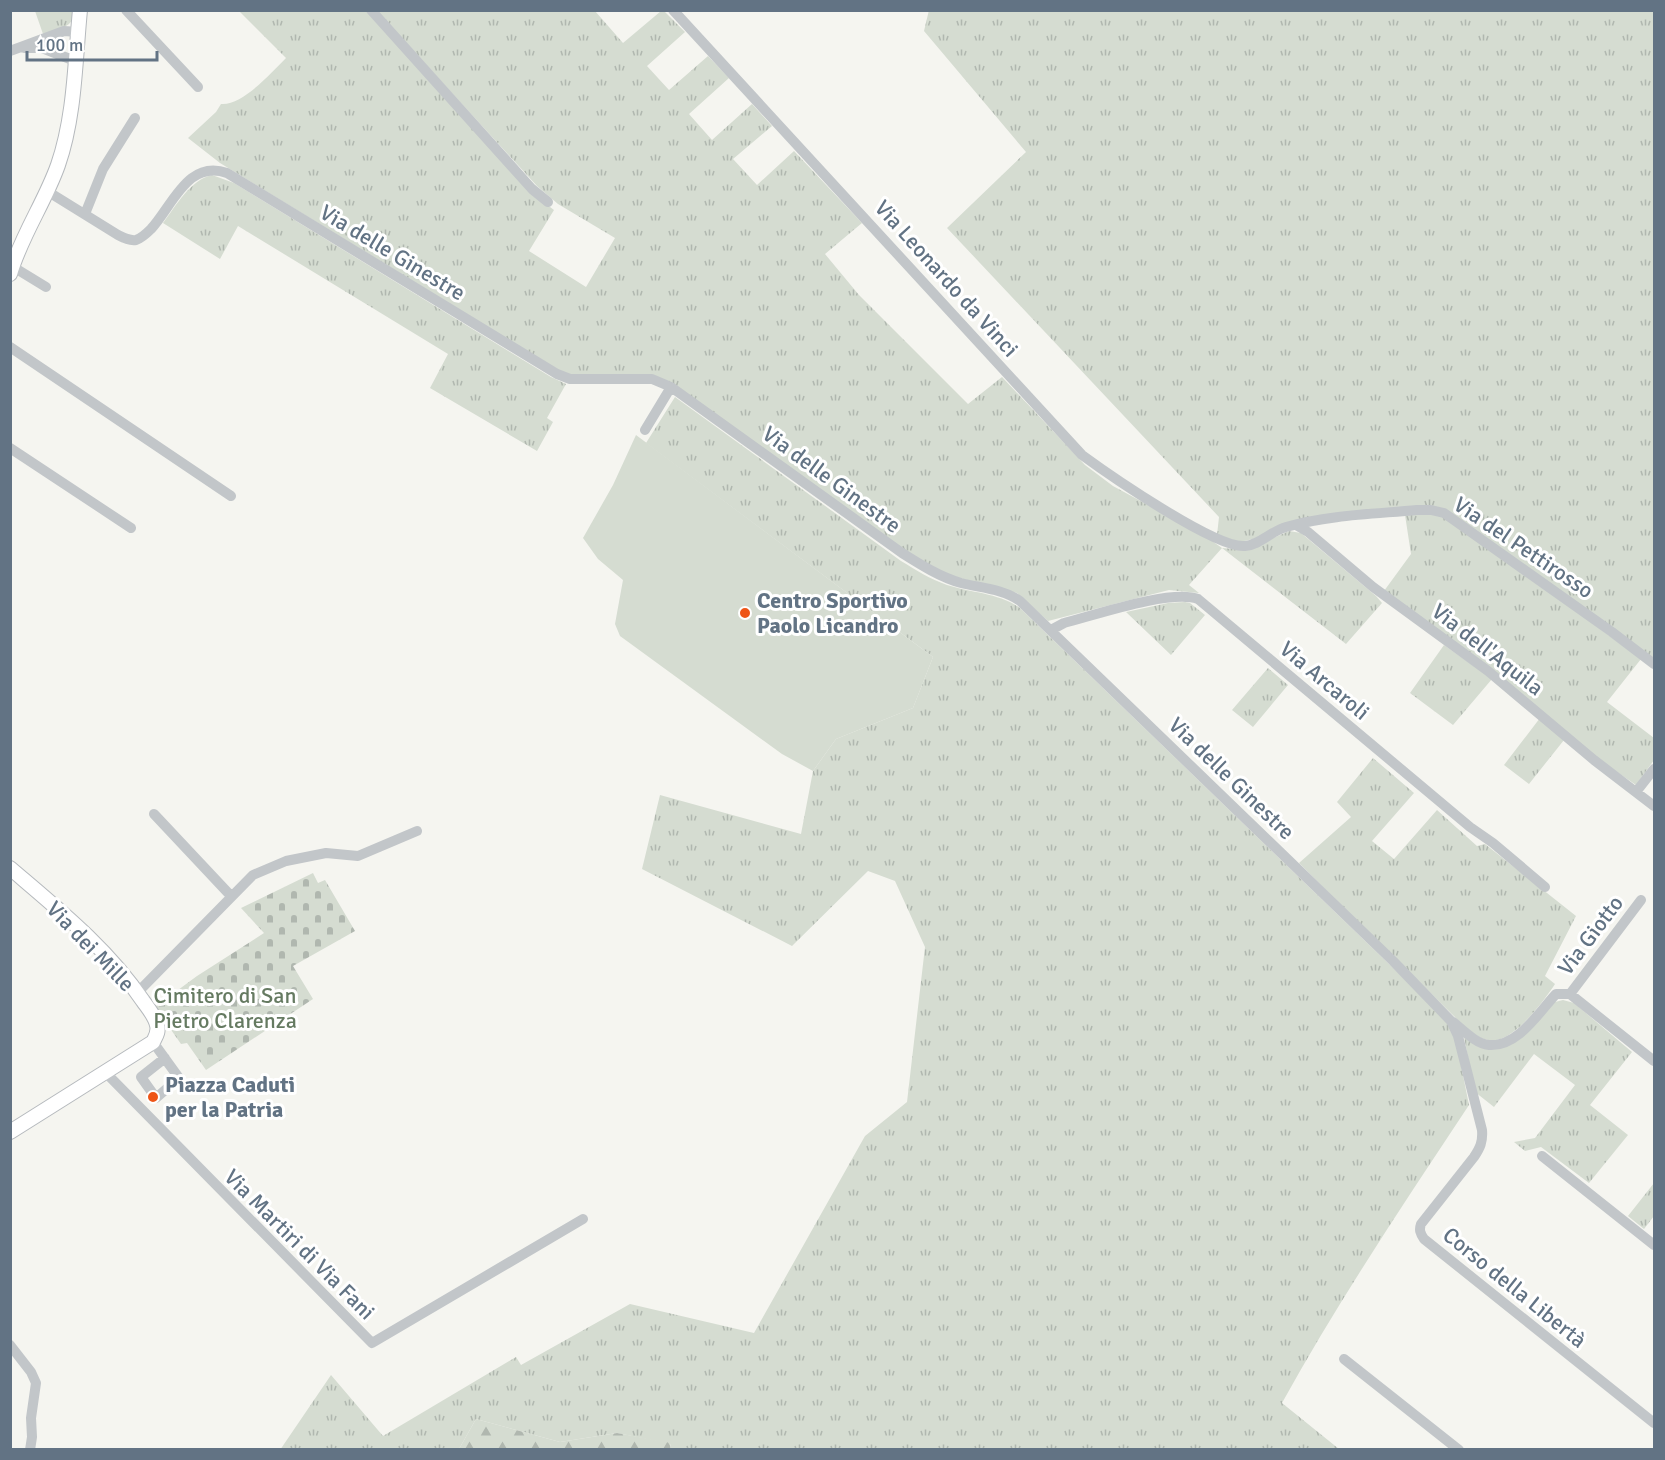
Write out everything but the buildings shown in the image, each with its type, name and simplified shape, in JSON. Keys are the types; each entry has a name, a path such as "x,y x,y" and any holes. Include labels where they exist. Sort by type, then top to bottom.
{"main road":[{"path":"11,268 14,250 47,191 58,164 66,134 80,10"},
{"name":"Via dei Mille","path":"10,868 114,963 156,1020 155,1038"},
{"path":"10,1132 106,1073 155,1038"}],"street":[{"path":"126,10 198,87"},
{"path":"371,10 532,189 548,202"},
{"name":"Via Leonardo da Vinci","path":"673,10 1082,454 1132,491 1218,540"},
{"path":"14,50 64,32 78,32"},
{"path":"14,50 42,48 75,61"},
{"path":"85,214 104,169 135,118"},
{"name":"Via delle Ginestre","path":"47,191 118,235 129,240 137,240 155,224 192,177 208,170 226,173 557,374 570,379 652,379 671,387 910,558 943,576 1012,595 1393,961 1452,1021 1474,1098"},
{"path":"11,268 46,287"},
{"path":"10,347 231,496"},
{"path":"645,430 671,387"},
{"path":"10,448 131,528"},
{"name":"Via del Pettirosso","path":"1218,540 1244,546 1258,543 1276,531 1325,519 1418,510 1444,513 1654,664"},
{"path":"1321,544 1319,531 1325,519"},
{"name":"Via dell'Aquila","path":"1296,525 1308,532 1373,587 1488,671 1594,760 1654,806"},
{"name":"Via Arcaroli","path":"1051,630 1064,622 1171,596 1190,596 1198,599 1545,887"},
{"path":"1636,792 1654,769"},
{"path":"154,814 231,896"},
{"path":"137,993 253,875 286,861 326,853 357,856 417,831"},
{"name":"Via Giotto","path":"1570,994 1641,900"},
{"path":"1452,1021 1475,1039 1488,1045 1506,1041 1525,1028 1556,994 1570,994 1654,1061"},
{"path":"155,1038 165,1058"},
{"name":"Via Martiri di Via Fani","path":"106,1073 372,1343 583,1219"},
{"name":"Corso della Libertà","path":"1474,1098 1482,1130 1480,1148 1421,1224 1420,1234 1654,1423"},
{"path":"1542,1156 1654,1245"},
{"path":"10,1345 31,1372 36,1383 31,1418 30,1449"},
{"path":"1344,1359 1459,1449"}],"green space":[{"path":"929,10 1654,11 1654,660 1448,512 1300,520 1257,538 1240,542 1217,535 1219,517 947,228 1026,152 924,31"},
{"path":"35,11 75,11 72,21 68,24 43,34"},
{"path":"239,11 367,11 529,191 554,210 529,251 586,287 615,238 558,204 537,186 377,11 595,11 623,43 661,11 664,11 685,32 647,66 669,90 708,56 729,78 689,114 712,140 752,104 772,126 733,159 757,185 794,151 862,223 825,254 859,295 968,404 1002,377 1085,465 1113,486 1205,536 1222,548 1189,585 1199,593 1169,590 1048,621 1017,593 944,574 904,550 671,382 570,375 560,371 220,163 188,138 216,112 221,104 238,100 247,94 286,58"},
{"path":"212,175 234,183 566,384 547,418 553,422 537,451 430,388 448,354 238,226 220,259 163,223 190,188"},
{"path":"675,397 901,561 941,583 994,596 1020,608 1446,1019 1455,1036 1469,1105 1349,1289 1282,1403 1339,1449 670,1450 671,1444 617,1433 560,1442 476,1419 459,1449 280,1450 331,1375 383,1436 516,1357 521,1365 630,1304 754,1333 865,1136 907,1102 925,947 895,881 868,871 792,946 642,869 660,795 801,834 813,771 836,739 913,708 933,657 646,443"},
{"name":"Centro Sportivo Paolo Licandro","path":"636,435 933,657 913,708 836,739 813,771 782,754 620,636 615,624 623,580 598,559 583,538 613,485"},
{"path":"1426,513 1443,517 1641,659 1607,702 1654,738 1654,760 1636,785 1595,757 1384,591 1411,554 1405,515"},
{"path":"1289,531 1301,533 1382,603 1346,644 1222,548 1247,550"},
{"path":"1168,603 1190,603 1205,615 1171,655 1126,612"},
{"path":"1444,645 1492,679 1453,725 1410,693"},
{"path":"1268,668 1288,685 1253,727 1232,710"},
{"path":"1540,718 1564,740 1529,784 1504,765"},
{"path":"1373,758 1414,793 1372,841 1394,859 1437,810 1477,846 1485,844 1576,916 1545,976 1555,984 1526,1021 1507,1036 1497,1040 1488,1040 1467,1029 1299,863 1351,817 1337,802"},
{"name":"Cimitero di San Pietro Clarenza","path":"313,873 318,883 325,880 355,931 293,966 313,999 206,1070 187,1043 181,1044 155,1007 197,976 264,933 241,908"},
{"path":"1563,1000 1574,1003 1632,1052 1590,1105 1628,1135 1589,1183 1541,1147 1525,1151 1514,1142 1535,1138 1575,1085 1534,1054 1494,1107 1475,1092 1464,1037 1496,1048 1555,1002"},
{"path":"1654,1183 1654,1216 1644,1229 1628,1216"},
{"path":"476,1419 560,1442 617,1433 671,1443 670,1450 459,1449"}],"place":[{"name":"Centro Sportivo Paolo Licandro","path":"745,613"},
{"name":"Piazza Caduti per la Patria","path":"153,1097"}]}
